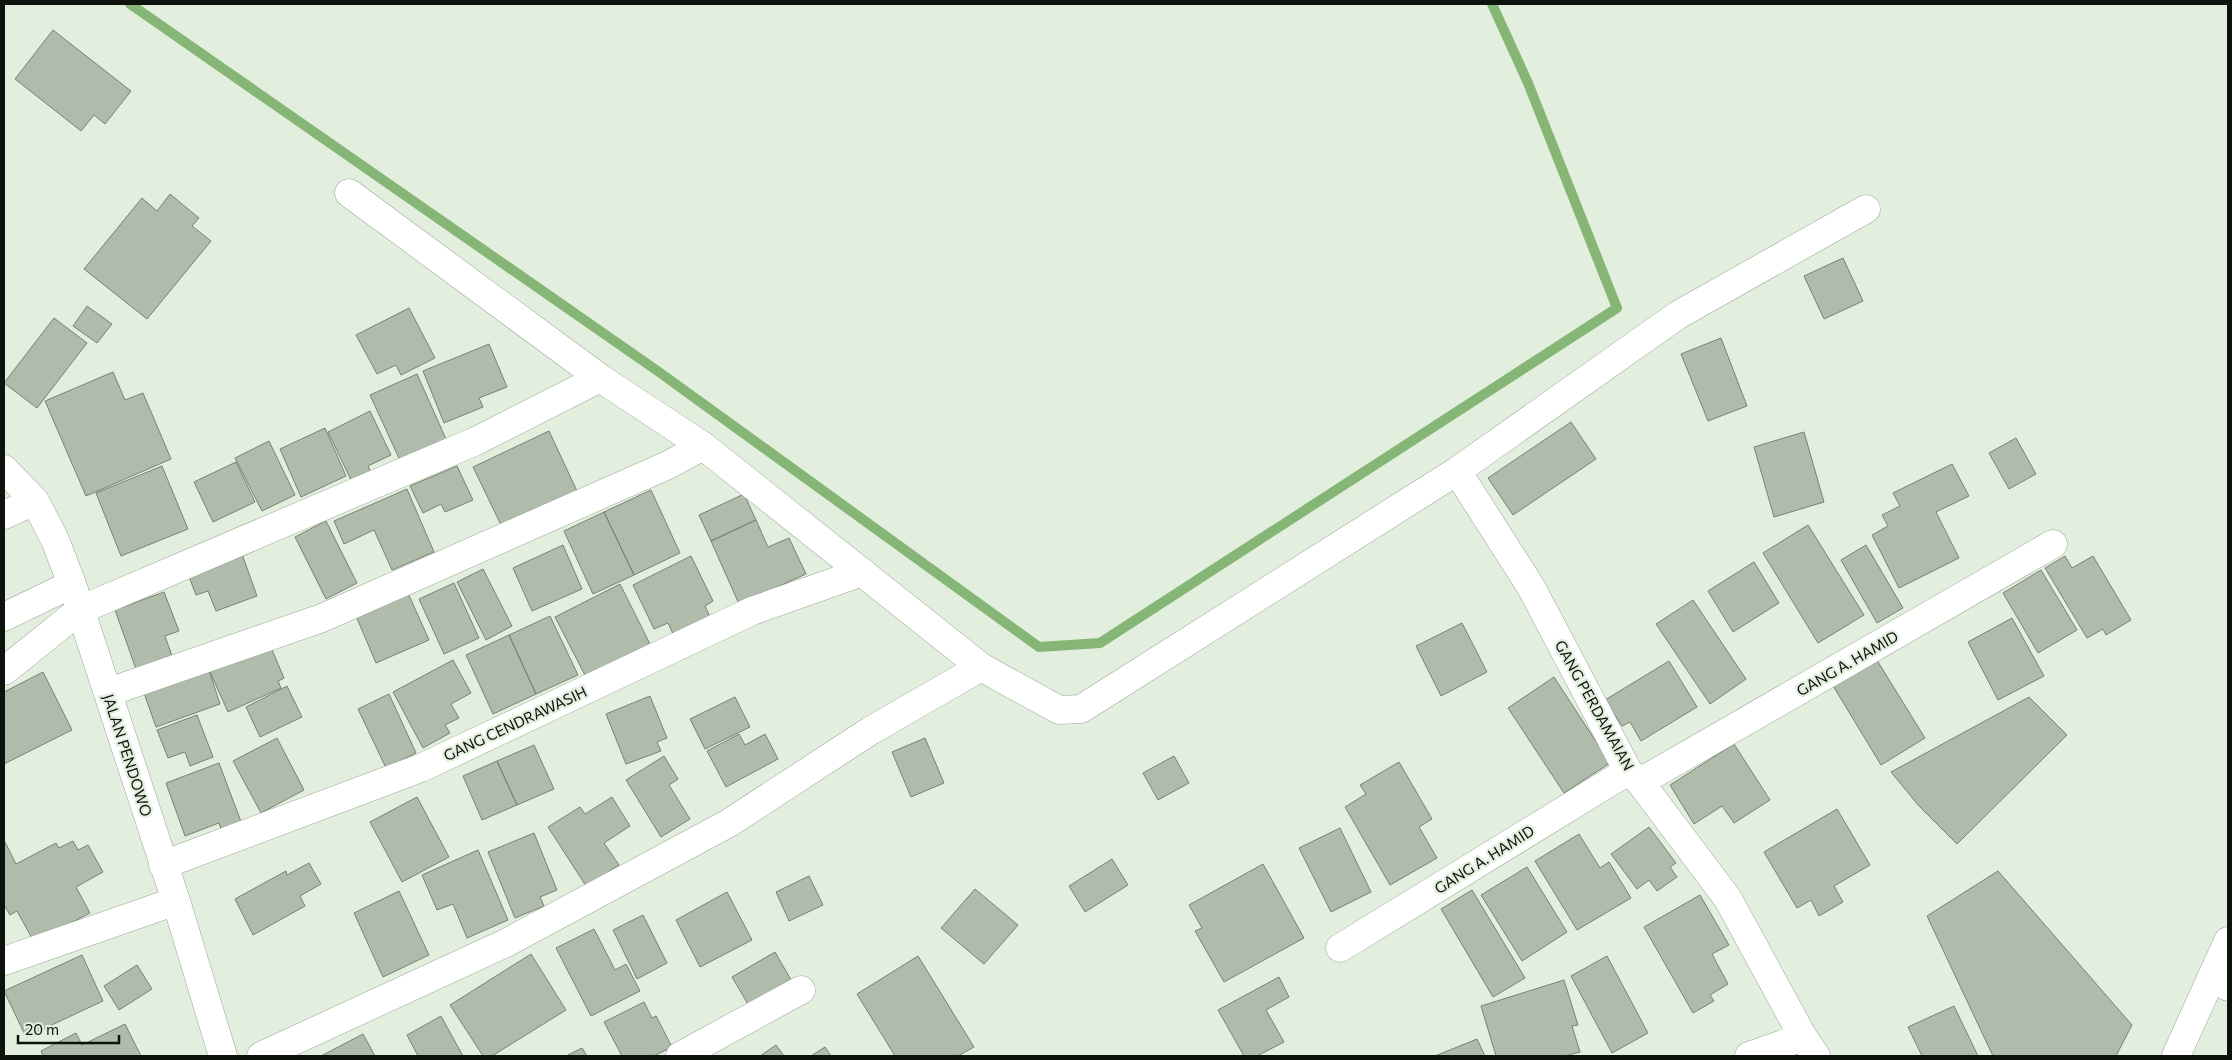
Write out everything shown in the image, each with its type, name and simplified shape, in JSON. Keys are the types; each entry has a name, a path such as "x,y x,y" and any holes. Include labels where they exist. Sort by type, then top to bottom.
{"street":[{"path":"349,193 600,378 703,446 981,667 1059,710 1081,709 1457,471 1678,315 1866,209"},
{"path":"4,671 80,610 476,441 600,378"},
{"path":"109,692 322,618 668,465 703,446"},
{"name":"JALAN PENDOWO","path":"4,469 34,501 55,540 72,584 176,901 223,1056"},
{"name":"GANG PERDAMAIAN","path":"1457,471 1531,587 1634,776 1728,898 1809,1047"},
{"path":"4,515 34,501"},
{"name":"GANG A. HAMID","path":"1340,948 1634,776 2053,544"},
{"name":"GANG CENDRAWASIH","path":"163,865 421,768 752,611 862,572"},
{"path":"4,617 72,584"},
{"path":"261,1056 506,943 729,823 870,731 981,667"},
{"path":"4,961 176,901"},
{"path":"2176,1056 2220,982 2228,941"},
{"path":"680,1056 801,990"},
{"path":"1749,1056 1809,1047"}],"building":[{"path":"53,30 131,91 105,124 94,115 81,131 15,79"},
{"path":"170,194 199,218 192,226 211,241 147,319 84,269 142,198 157,211"},
{"path":"1843,258 1863,301 1824,319 1804,276"},
{"path":"87,306 112,324 97,343 73,326"},
{"path":"409,308 435,358 401,375 396,365 377,374 356,335"},
{"path":"54,318 87,343 37,408 4,383"},
{"path":"1721,338 1747,406 1708,421 1681,354"},
{"path":"489,344 507,387 479,398 483,407 444,423 423,371"},
{"path":"113,372 125,400 143,393 171,459 86,496 45,401"},
{"path":"417,374 450,448 404,469 370,395"},
{"path":"370,411 391,455 368,466 371,473 352,482 328,432"},
{"path":"1571,422 1596,459 1513,515 1488,478"},
{"path":"325,428 346,476 301,497 280,449"},
{"path":"549,431 577,491 502,527 473,467"},
{"path":"1804,432 1824,502 1774,517 1754,447"},
{"path":"2016,438 2036,474 2009,489 1989,453"},
{"path":"269,441 295,495 262,511 235,458"},
{"path":"236,462 255,502 213,522 194,482"},
{"path":"1952,464 1969,496 1936,512 1959,558 1899,588 1872,535 1888,526 1882,515 1900,506 1893,493"},
{"path":"162,466 188,529 121,556 96,493"},
{"path":"457,466 473,500 445,512 441,504 423,513 410,486"},
{"path":"407,489 434,552 392,570 374,530 344,544 334,521"},
{"path":"651,490 680,553 634,575 604,512"},
{"path":"744,494 756,520 711,541 699,515"},
{"path":"604,512 634,575 593,594 564,531"},
{"path":"756,520 768,547 789,538 806,574 739,604 711,541"},
{"path":"326,521 357,583 326,599 295,537"},
{"path":"1808,525 1864,615 1818,643 1763,553"},
{"path":"563,545 582,589 532,611 513,568"},
{"path":"1866,545 1903,608 1877,623 1841,560"},
{"path":"242,554 257,596 216,611 208,591 196,595 188,574"},
{"path":"691,556 713,601 705,606 712,621 675,638 668,623 654,629 633,585"},
{"path":"2065,556 2072,568 2093,556 2131,620 2106,635 2103,629 2087,638 2045,568"},
{"path":"1754,562 1779,603 1733,632 1708,591"},
{"path":"483,569 512,626 486,640 457,582"},
{"path":"2041,570 2077,630 2038,653 2003,593"},
{"path":"454,583 479,638 444,654 419,599"},
{"path":"620,584 652,648 588,681 555,617"},
{"path":"164,592 179,631 165,636 172,656 136,669 115,610"},
{"path":"408,593 429,640 376,663 356,616"},
{"path":"1693,600 1746,679 1710,704 1656,624"},
{"path":"550,616 578,675 536,694 509,635"},
{"path":"2012,618 2044,676 1998,700 1968,642"},
{"path":"1462,623 1487,672 1441,696 1416,646"},
{"path":"509,635 536,694 493,714 466,655"},
{"path":"270,645 284,678 278,681 281,688 228,712 210,672"},
{"path":"1875,657 1925,738 1881,765 1832,684"},
{"path":"453,660 471,693 451,704 459,718 445,725 450,733 423,748 393,692"},
{"path":"1669,661 1697,707 1641,741 1630,722 1622,726 1605,700"},
{"path":"209,670 220,704 156,727 144,693"},
{"path":"43,672 72,730 4,764 4,692"},
{"path":"1554,677 1610,763 1564,793 1508,708"},
{"path":"287,686 302,717 260,737 246,707"},
{"path":"389,694 416,753 386,768 358,709"},
{"path":"650,696 667,738 657,742 661,751 626,764 606,714"},
{"path":"735,697 750,727 705,749 690,719"},
{"path":"2029,697 2067,735 1957,844 1919,806 1891,772"},
{"path":"197,715 213,757 190,766 185,752 168,758 157,730"},
{"path":"739,734 745,745 765,734 778,759 726,787 707,751"},
{"path":"277,738 304,790 261,813 233,761"},
{"path":"925,738 944,783 911,797 892,752"},
{"path":"1734,744 1770,800 1734,823 1722,806 1694,824 1670,785"},
{"path":"534,745 554,789 517,805 497,761"},
{"path":"664,756 678,779 669,785 690,819 661,837 626,780"},
{"path":"1174,756 1189,783 1158,800 1143,773"},
{"path":"497,761 517,805 482,820 463,776"},
{"path":"1399,762 1432,819 1419,827 1437,858 1390,885 1345,807 1366,794 1360,785"},
{"path":"219,763 243,827 223,835 219,823 185,836 166,783"},
{"path":"417,797 449,857 402,882 370,822"},
{"path":"612,797 630,826 604,843 619,865 586,886 548,827 580,807 585,814"},
{"path":"1837,809 1870,865 1834,886 1843,902 1819,916 1811,900 1797,908 1764,852"},
{"path":"1649,827 1676,863 1670,867 1677,877 1657,891 1649,880 1637,889 1611,854"},
{"path":"1340,828 1371,892 1331,912 1299,848"},
{"path":"534,833 557,890 540,897 544,906 515,918 488,852"},
{"path":"1579,834 1600,868 1609,862 1631,898 1577,930 1535,861"},
{"path":"4,840 16,864 56,843 59,848 73,841 78,850 88,845 103,872 76,887 90,913 34,942 17,911 10,915 4,905"},
{"path":"478,850 508,920 467,938 453,904 437,910 422,875"},
{"path":"1112,859 1128,885 1085,912 1069,886"},
{"path":"309,863 321,884 300,896 305,906 253,935 235,899 286,871 287,875"},
{"path":"1263,864 1304,938 1224,982 1195,931 1202,928 1189,905"},
{"path":"1527,867 1567,932 1522,961 1481,895"},
{"path":"1998,871 2132,1025 2116,1056 1993,1056 1927,916"},
{"path":"809,876 823,905 789,921 776,892"},
{"path":"975,889 1018,925 984,964 941,928"},
{"path":"1472,890 1525,978 1493,997 1441,909"},
{"path":"399,891 429,955 383,977 354,913"},
{"path":"727,892 752,940 700,967 676,920"},
{"path":"1700,895 1729,945 1712,954 1728,984 1710,995 1714,1001 1693,1013 1644,927"},
{"path":"643,915 667,963 637,979 613,930"},
{"path":"594,929 615,970 626,964 640,991 591,1016 556,948"},
{"path":"775,952 794,985 752,1011 732,977"},
{"path":"531,954 566,1010 492,1056 483,1056 450,1005"},
{"path":"82,955 103,1001 26,1037 4,991"},
{"path":"918,956 974,1047 958,1056 895,1056 857,994"},
{"path":"1607,956 1648,1033 1612,1053 1571,976"},
{"path":"137,965 152,989 119,1010 104,986"},
{"path":"1279,977 1289,997 1266,1010 1284,1042 1257,1056 1244,1056 1218,1010"},
{"path":"1564,980 1578,1025 1572,1026 1580,1052 1565,1056 1496,1056 1481,1006"},
{"path":"644,1002 652,1018 656,1016 672,1047 654,1056 622,1056 604,1022"},
{"path":"1954,1006 1978,1056 1922,1056 1908,1027"},
{"path":"441,1016 463,1056 418,1056 407,1035"},
{"path":"125,1024 141,1056 43,1056 41,1051 76,1033 82,1045"},
{"path":"363,1034 375,1056 321,1056"},
{"path":"1477,1039 1485,1056 1435,1056"},
{"path":"776,1045 784,1056 760,1056"},
{"path":"825,1047 831,1056 811,1056"},
{"path":"582,1048 587,1056 566,1056"}],"waterway":[{"path":"130,4 659,372 1039,647 1100,643 1617,308 1528,83 1492,4"}]}
